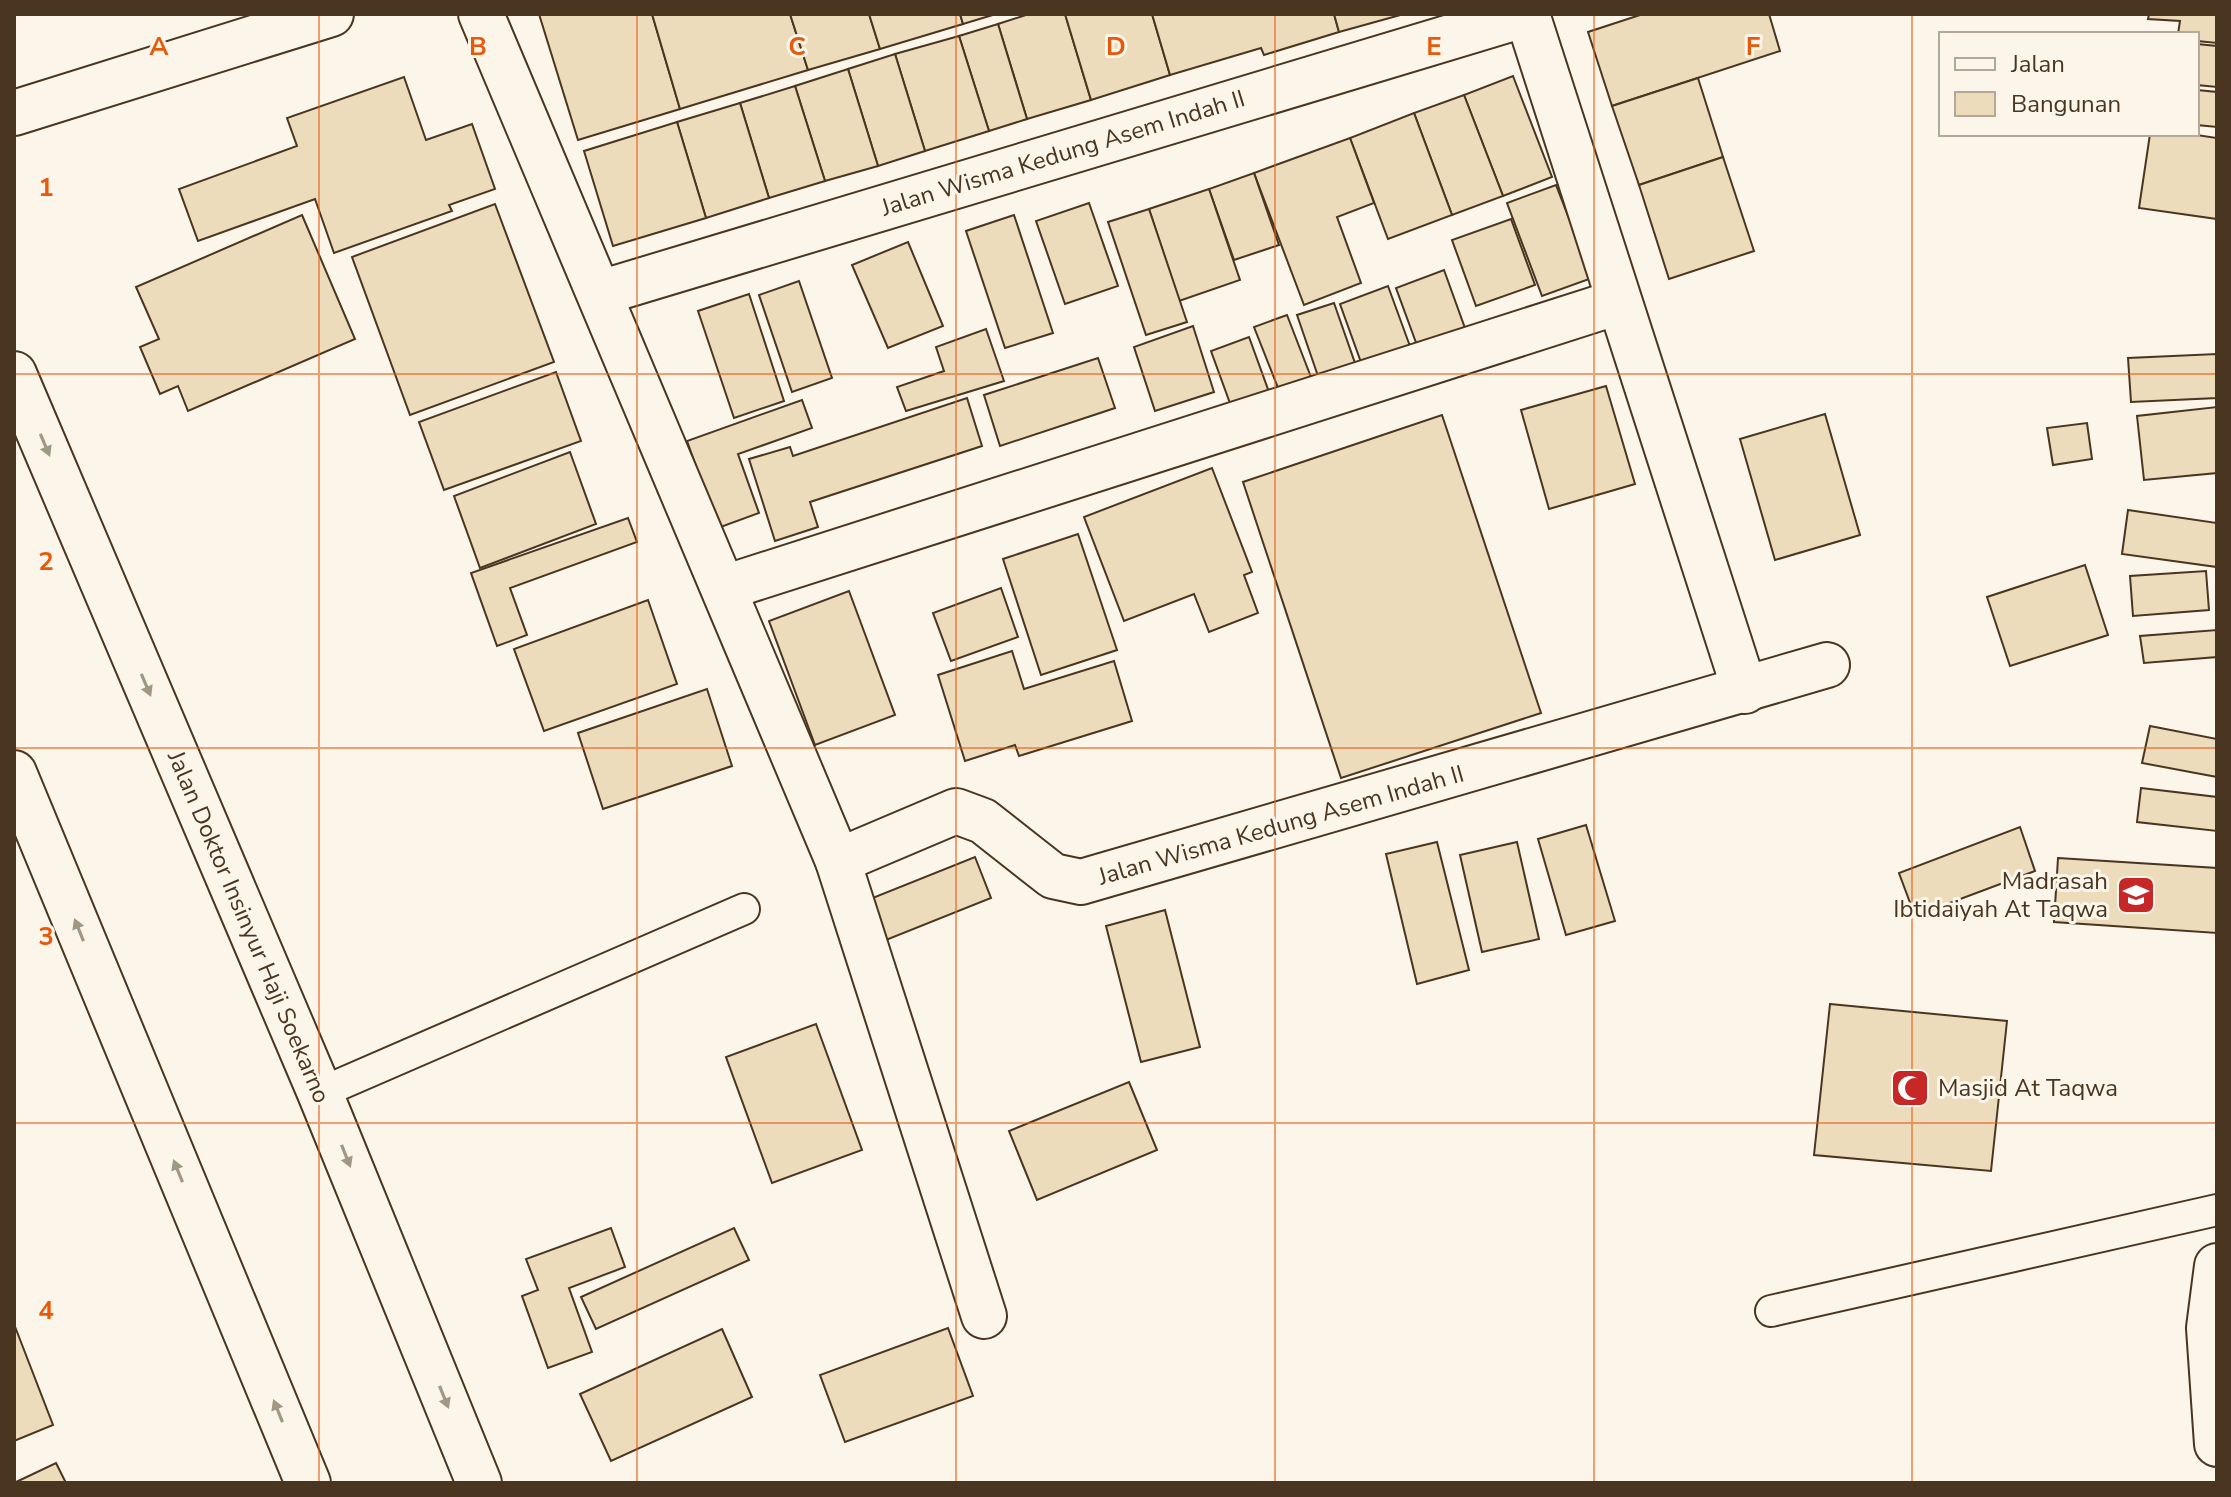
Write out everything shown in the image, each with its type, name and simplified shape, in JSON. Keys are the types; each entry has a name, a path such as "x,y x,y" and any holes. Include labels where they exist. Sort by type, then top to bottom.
{"street":[{"path":"14,113 331,14"},
{"path":"481,14 838,861 984,1316"},
{"name":"Jalan Wisma Kedung Asem Indah II","path":"600,293 1527,14 1745,691"},
{"path":"724,588 1618,302"},
{"name":"Jalan Doktor Insinyur Haji Soekarno","path":"14,374 320,1093 479,1483"},
{"name":"Jalan Wisma Kedung Asem Indah II","path":"838,861 956,811 983,821 1053,876 1081,882 1827,665"},
{"path":"14,773 308,1483"},
{"path":"2217,1266 2209,1328 2217,1444"}],"lane":[{"path":"320,1093 744,909"},
{"path":"1771,1311 2217,1210"}],"building":[{"path":"539,14 652,14 680,109 578,140"},
{"path":"652,14 790,14 808,70 680,109"},
{"path":"790,14 869,14 880,49 808,70"},
{"path":"869,14 960,14 963,24 880,49"},
{"path":"960,14 996,14 963,24"},
{"path":"1029,14 1065,14 1091,100 1027,119 998,24"},
{"path":"1065,14 1152,14 1170,75 1091,100"},
{"path":"1152,14 1334,14 1339,32 1264,55 1261,48 1170,75"},
{"path":"1334,14 1404,14 1339,32"},
{"path":"1643,14 1769,14 1780,51 1612,106 1588,32"},
{"path":"2149,14 2217,14 2217,43 2199,41 2199,32 2178,32 2180,21 2148,19"},
{"path":"998,24 1027,119 989,131 959,36"},
{"path":"959,36 989,131 925,151 895,54"},
{"path":"2199,44 2217,46 2217,87 2199,85"},
{"path":"895,54 925,151 878,166 848,69"},
{"path":"848,69 878,166 825,181 795,86"},
{"path":"1513,76 1552,177 1503,196 1464,95"},
{"path":"404,77 426,140 472,124 495,189 449,205 452,211 334,253 315,199 198,241 179,189 297,146 287,118"},
{"path":"1698,78 1723,157 1639,185 1612,106"},
{"path":"795,86 825,181 769,198 740,103"},
{"path":"2199,90 2217,92 2217,127 2199,125"},
{"path":"1464,95 1503,196 1452,215 1414,113"},
{"path":"740,103 769,198 706,218 677,122"},
{"path":"1414,113 1452,215 1388,239 1350,138"},
{"path":"677,122 706,218 613,246 584,151"},
{"path":"2150,136 2217,138 2217,219 2139,208"},
{"path":"1350,138 1374,203 1337,217 1361,283 1304,305 1254,173"},
{"path":"1723,157 1754,251 1669,279 1639,185"},
{"path":"1254,173 1279,245 1234,260 1209,189"},
{"path":"1556,185 1592,278 1542,296 1507,203"},
{"path":"1209,189 1240,280 1179,301 1149,209"},
{"path":"1089,203 1118,286 1065,304 1036,221"},
{"path":"495,204 554,362 410,415 352,257"},
{"path":"1149,209 1187,322 1146,335 1108,222"},
{"path":"302,215 355,339 188,411 178,386 160,394 140,347 159,339 136,287"},
{"path":"1014,215 1053,333 1005,348 966,231"},
{"path":"1511,219 1535,285 1476,306 1452,240"},
{"path":"908,242 943,326 888,348 852,265"},
{"path":"1444,270 1466,331 1418,348 1396,288"},
{"path":"799,281 832,378 792,392 759,295"},
{"path":"1388,286 1411,349 1362,365 1340,304"},
{"path":"749,294 784,401 734,418 698,311"},
{"path":"1334,303 1356,366 1319,379 1297,315"},
{"path":"1287,315 1314,385 1282,398 1254,327"},
{"path":"1193,326 1214,392 1155,411 1134,347"},
{"path":"986,329 1004,381 906,411 897,387 944,371 936,347"},
{"path":"1249,337 1273,403 1235,417 1211,351"},
{"path":"2217,354 2217,398 2131,402 2128,358"},
{"path":"1098,358 1115,408 1000,446 984,395"},
{"path":"556,372 581,441 444,490 419,422"},
{"path":"1606,386 1635,484 1549,509 1521,410"},
{"path":"967,398 982,446 810,502 818,527 775,541 749,459 790,447 793,456"},
{"path":"802,400 812,428 738,454 759,513 718,528 687,441"},
{"path":"2217,407 2217,473 2144,480 2137,416"},
{"path":"1825,414 1860,535 1775,560 1740,439"},
{"path":"1442,415 1541,713 1341,778 1243,482"},
{"path":"2087,423 2092,459 2053,465 2047,428"},
{"path":"570,452 596,524 480,568 454,496"},
{"path":"1212,468 1252,572 1244,575 1258,613 1209,632 1194,594 1124,621 1084,517"},
{"path":"2128,510 2217,523 2217,567 2122,554"},
{"path":"628,518 637,542 510,588 527,635 497,646 471,573"},
{"path":"1078,534 1117,650 1041,675 1003,559"},
{"path":"2085,565 2108,635 2010,666 1987,597"},
{"path":"2206,571 2209,610 2133,616 2130,576"},
{"path":"1001,588 1018,637 951,661 933,613"},
{"path":"849,591 895,715 815,745 769,621"},
{"path":"648,600 677,684 544,731 514,649"},
{"path":"2217,630 2217,657 2144,663 2140,636"},
{"path":"1012,651 1024,689 1114,661 1132,721 1019,756 1015,745 965,761 938,675"},
{"path":"707,689 732,766 603,809 578,733"},
{"path":"2150,726 2217,739 2217,777 2142,763"},
{"path":"2141,788 2217,797 2217,831 2137,822"},
{"path":"1586,825 1615,921 1566,935 1538,839"},
{"path":"2020,827 2035,871 1915,916 1899,873"},
{"path":"1437,842 1469,970 1417,984 1386,854"},
{"path":"1517,842 1539,939 1482,952 1460,855"},
{"path":"975,857 991,898 886,940 870,899"},
{"name":"Madrasah Ibtidaiyah At Taqwa","path":"2058,858 2217,868 2217,933 2054,922"},
{"path":"1165,910 1200,1047 1141,1062 1106,926"},
{"name":"Masjid At Taqwa","path":"1830,1004 2007,1021 1991,1171 1814,1155"},
{"path":"816,1024 862,1150 772,1183 726,1057"},
{"path":"1129,1082 1157,1150 1037,1200 1009,1131"},
{"path":"611,1228 625,1267 569,1288 592,1352 548,1368 522,1296 538,1290 526,1259"},
{"path":"734,1228 749,1260 596,1329 581,1297"},
{"path":"14,1324 53,1425 14,1441"},
{"path":"948,1328 973,1396 845,1442 820,1375"},
{"path":"722,1329 752,1397 611,1461 580,1394"},
{"path":"56,1463 66,1483 14,1483"}],"place":[{"name":"Madrasah Ibtidaiyah At Taqwa","path":"2136,895"},
{"name":"Masjid At Taqwa","path":"1910,1088"}]}
